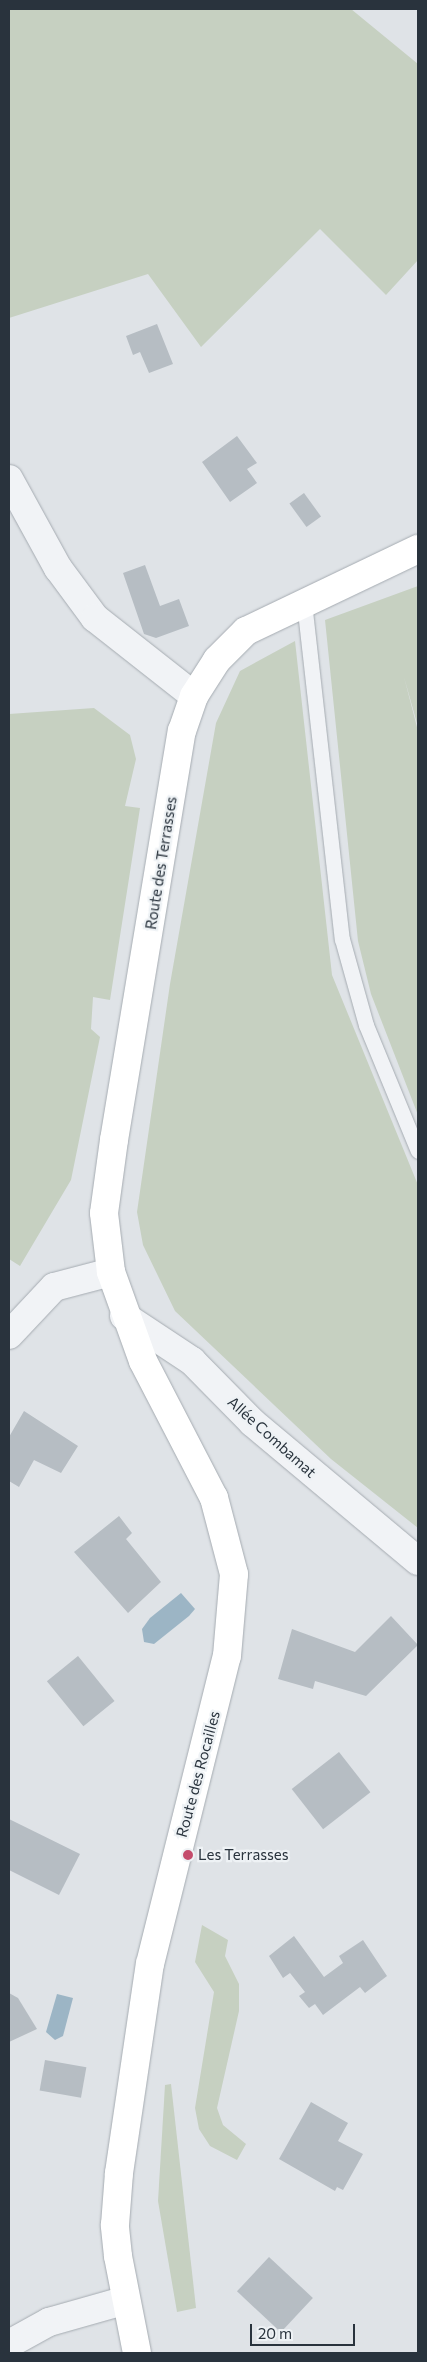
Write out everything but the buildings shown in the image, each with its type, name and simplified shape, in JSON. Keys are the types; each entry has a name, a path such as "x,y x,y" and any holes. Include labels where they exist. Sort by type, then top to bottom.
{"street":[{"path":"9,479 58,568 95,618 194,696"},
{"name":"Route des Terrasses","path":"122,1309 111,1272 104,1213 182,731 194,696 217,660 238,637 304,602 418,550"},
{"path":"9,1335 54,1287 111,1272"},
{"name":"Allée Combamat","path":"122,1309 192,1361 253,1423 418,1561"},
{"name":"Route des Rocailles","path":"122,1309 217,1506 232,1559 234,1604 227,1656 167,1892 140,2024 115,2225 123,2301 137,2353"},
{"path":"9,2344 49,2322 123,2301"}],"lane":[{"path":"304,602 342,939 366,1025 418,1151"}],"green space":[{"path":"9,9 351,9 418,64 418,260 386,295 320,229 201,347 148,274 9,318"},
{"path":"418,586 418,727 404,677 418,731 418,1115 371,994 358,941 325,620"},
{"path":"295,641 332,975 418,1185 418,1528 331,1459 175,1311 143,1245 137,1212 170,984 216,723 240,671"},
{"path":"94,708 130,735 136,759 125,806 140,808 110,1000 93,997 91,1029 100,1037 71,1180 20,1266 9,1259 9,714"},
{"path":"202,1925 228,1940 225,1956 239,1984 239,2011 217,2108 223,2125 246,2144 237,2160 210,2146 199,2129 195,2108 214,1992 195,1962"},
{"path":"171,2084 196,2308 177,2312 158,2201 165,2085"}],"water":[{"path":"181,1593 195,1609 154,1644 144,1642 142,1629 150,1618"},
{"path":"57,1994 73,1998 63,2036 55,2040 46,2032"}],"place":[{"name":"Les Terrasses","path":"188,1855"}]}
